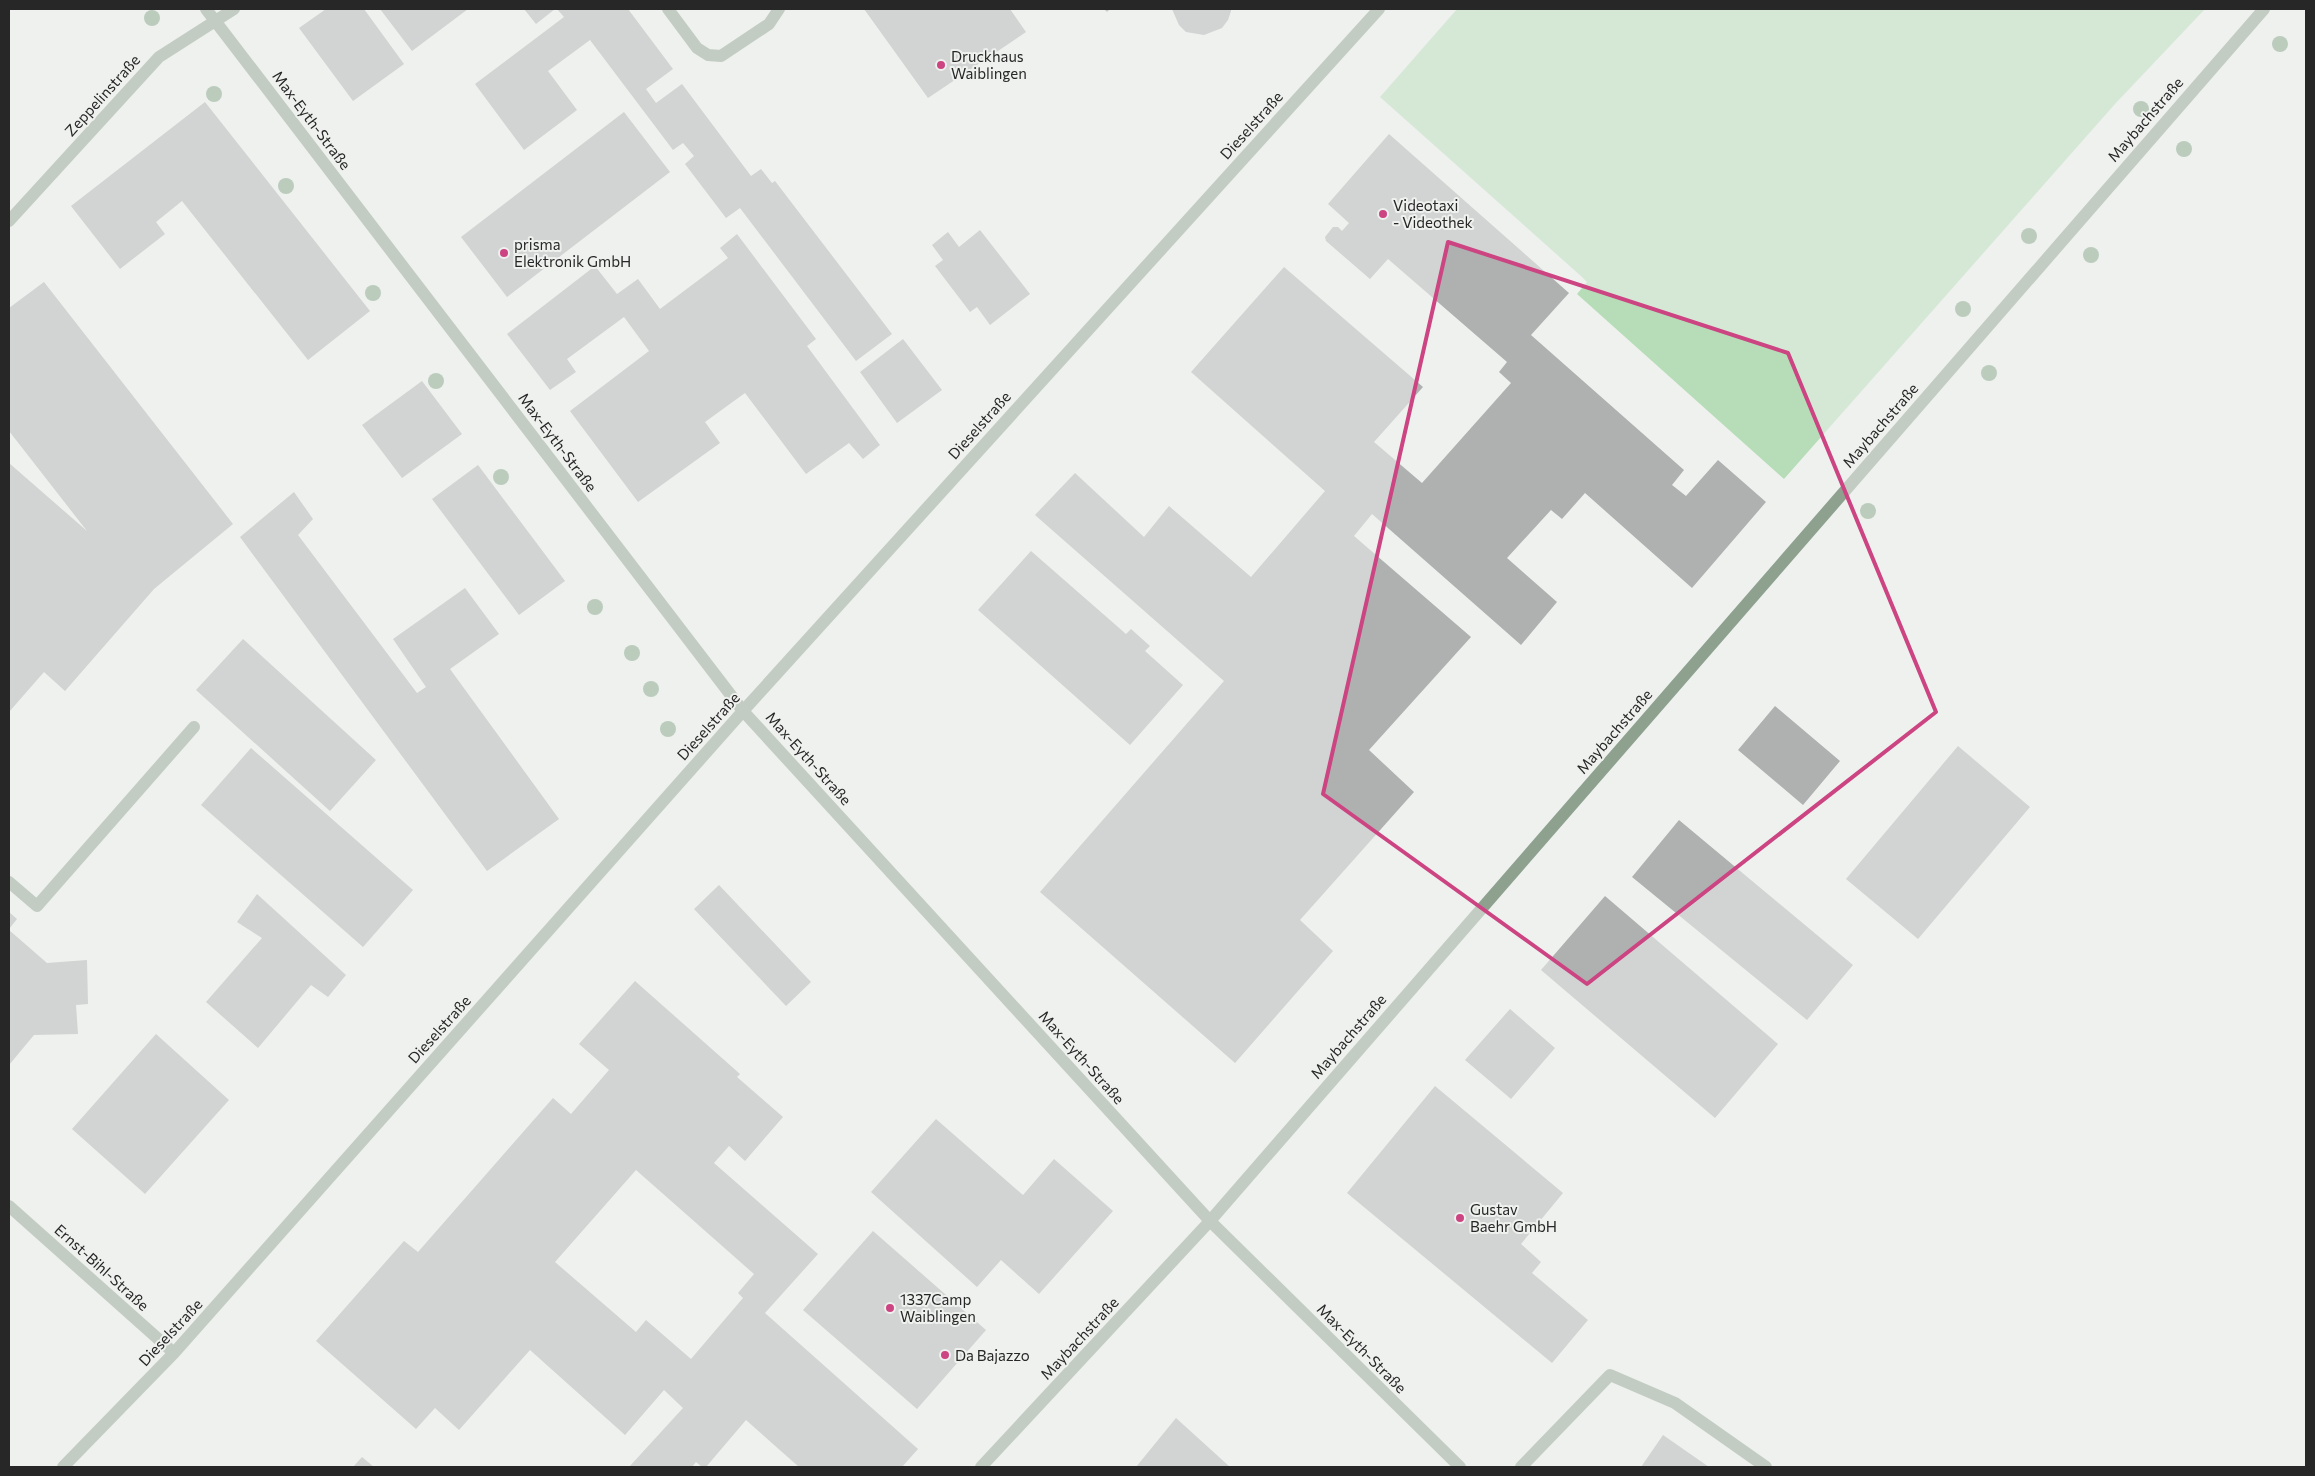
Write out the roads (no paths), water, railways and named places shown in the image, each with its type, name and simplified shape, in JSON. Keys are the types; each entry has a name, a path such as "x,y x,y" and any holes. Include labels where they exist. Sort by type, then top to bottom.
{"street":[{"name":"Max-Eyth-Straße","path":"206,9 743,711 1210,1221 1460,1467"},
{"name":"Zeppelinstraße","path":"9,221 159,57 234,9"},
{"path":"668,9 696,48 708,55 721,56 769,24 779,9"},
{"name":"Dieselstraße","path":"63,1467 174,1353 743,711 1379,9"},
{"name":"Maybachstraße","path":"981,1467 1210,1221 2264,9"},
{"path":"9,882 36,906 194,727"},
{"name":"Ernst-Bihl-Straße","path":"9,1206 174,1353"},
{"path":"1521,1467 1610,1375 1675,1403 1766,1467"}],"place":[{"name":"Druckhaus Waiblingen","path":"941,65"},
{"name":"Videotaxi - Videothek","path":"1383,214"},
{"name":"prisma Elektronik GmbH","path":"504,253"},
{"name":"Gustav Baehr GmbH","path":"1460,1218"},
{"name":"1337Camp Waiblingen","path":"890,1308"},
{"name":"Da Bajazzo","path":"945,1355"}]}
